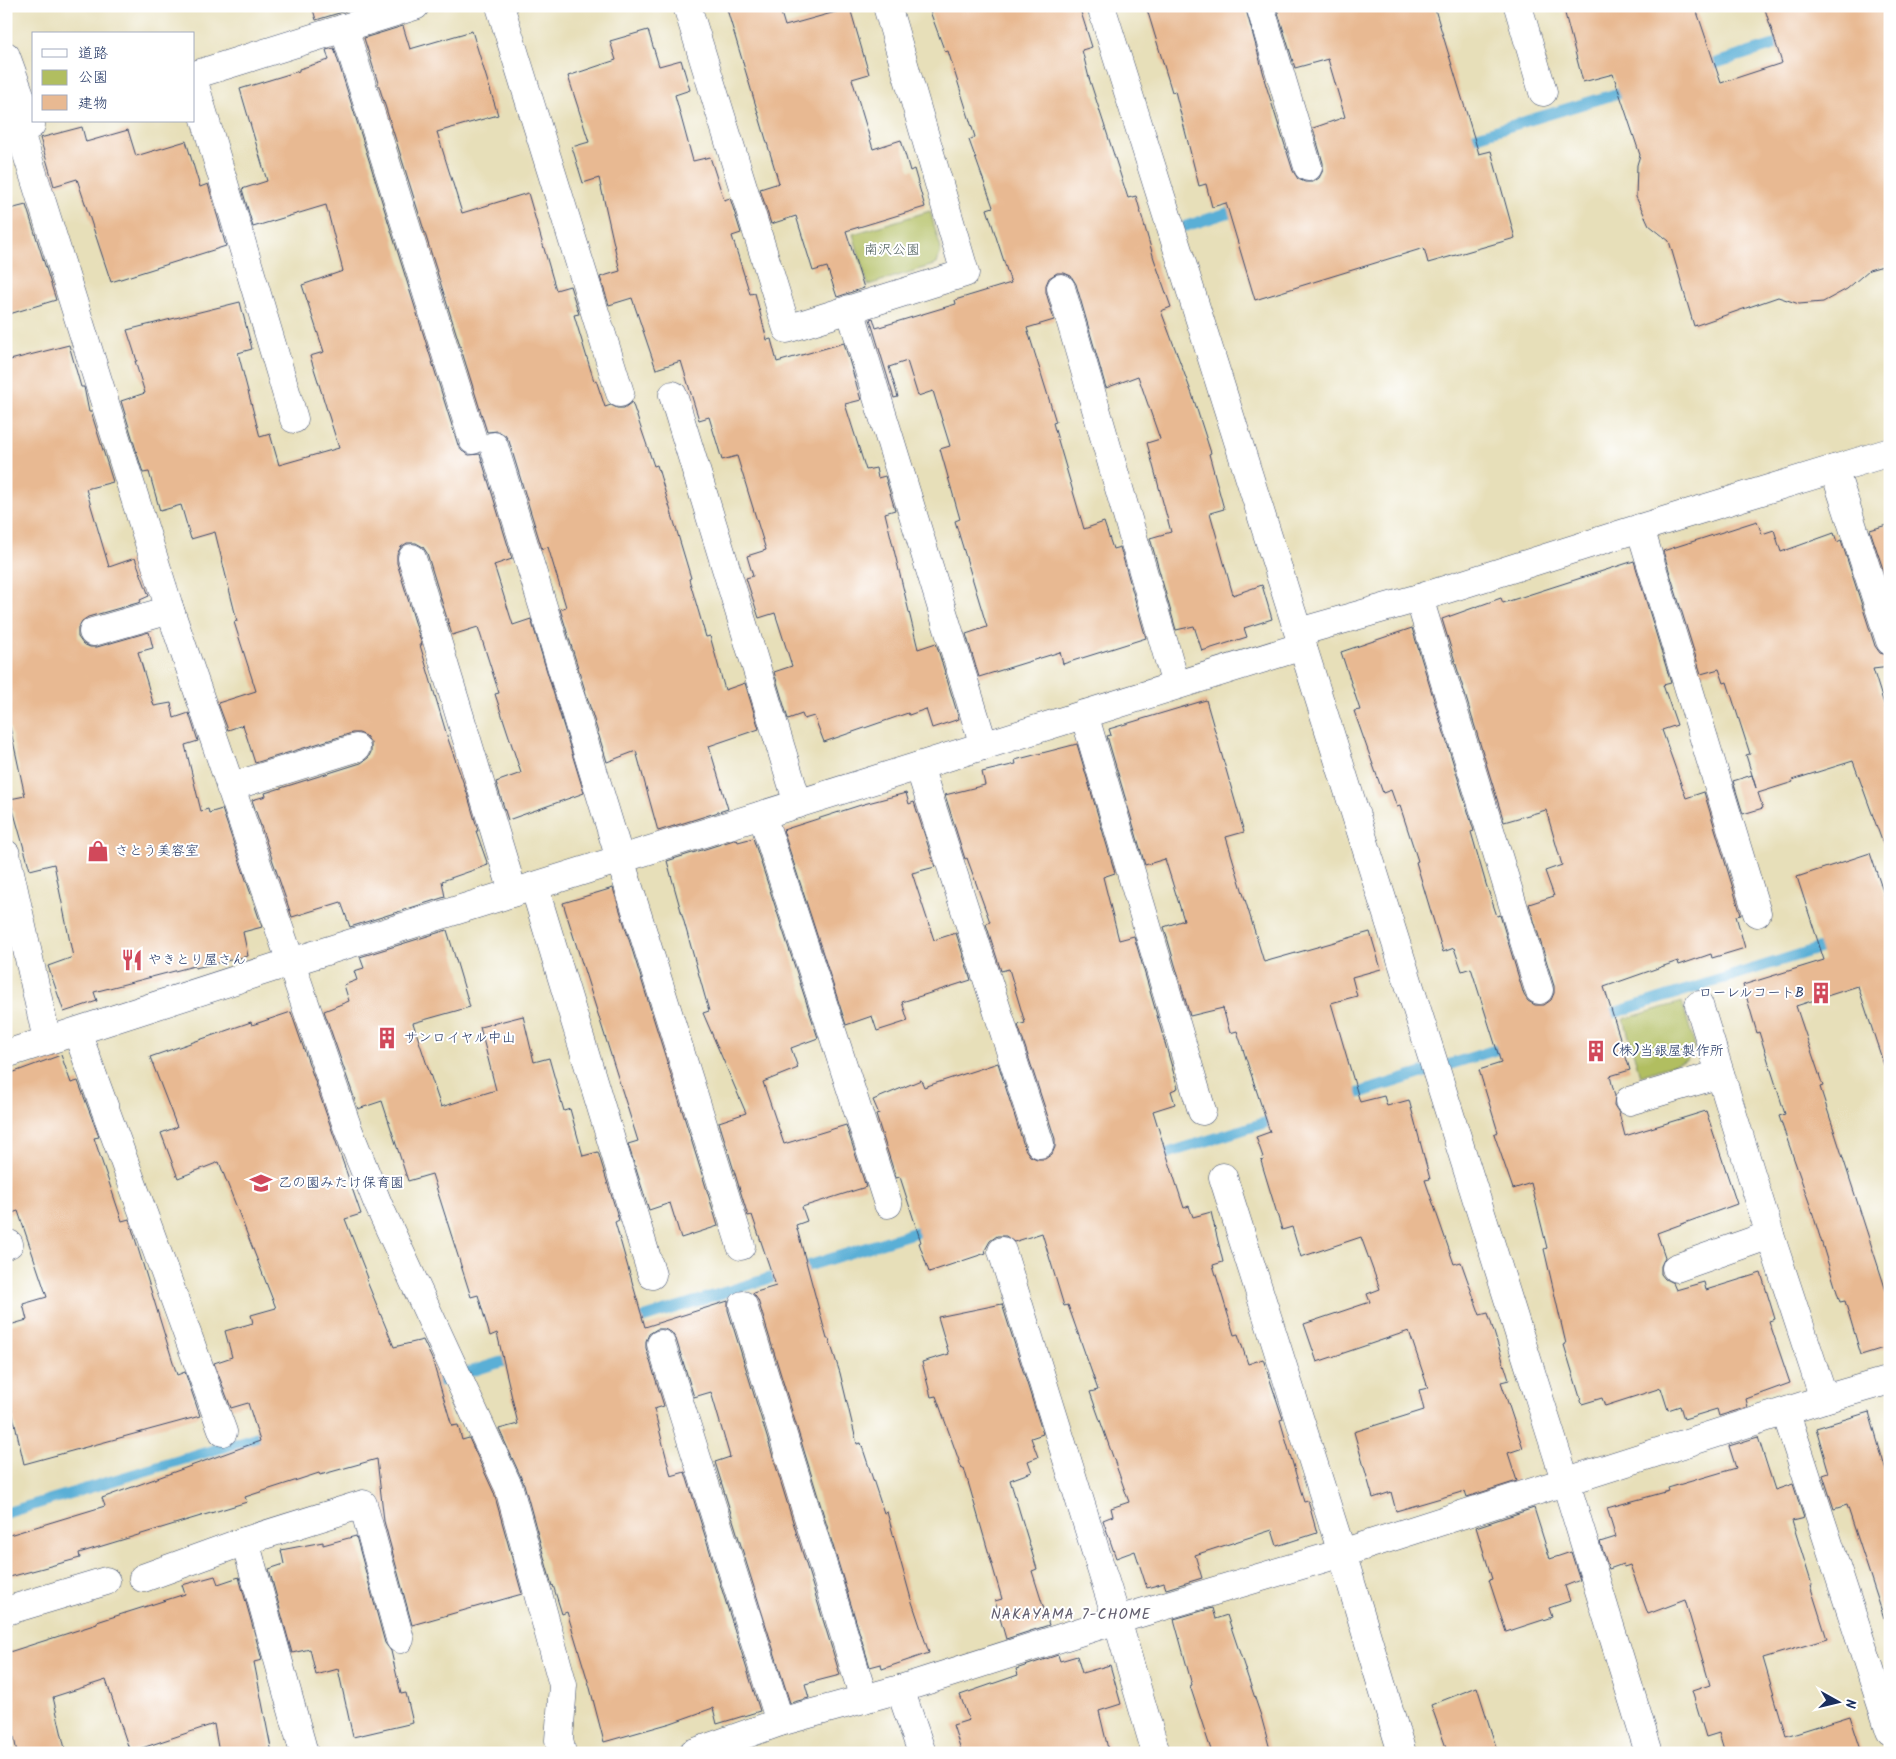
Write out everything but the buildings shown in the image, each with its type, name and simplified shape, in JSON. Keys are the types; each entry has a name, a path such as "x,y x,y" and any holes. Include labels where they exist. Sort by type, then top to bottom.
{"street":[{"path":"195,75 344,28 376,12 415,6"},
{"path":"500,6 620,392"},
{"path":"687,6 787,328 965,274 887,6"},
{"path":"1101,6 1566,1483 1649,1753"},
{"path":"1260,6 1308,167"},
{"path":"1518,6 1543,92"},
{"path":"344,28 620,859 740,1246"},
{"path":"6,56 25,127 170,610 354,1145 378,1204 509,1488 564,1685 559,1740 562,1753"},
{"path":"195,85 294,419"},
{"path":"1061,288 1176,685"},
{"path":"850,309 984,746"},
{"path":"673,395 798,804"},
{"path":"6,1054 291,962 1176,685 1419,598 1890,452"},
{"path":"1834,469 1890,641"},
{"path":"1640,528 1757,913"},
{"path":"412,558 652,1275"},
{"path":"1419,598 1539,990"},
{"path":"93,632 170,610"},
{"path":"1084,714 1202,1111"},
{"path":"230,787 356,748"},
{"path":"918,766 1040,1144"},
{"path":"762,815 888,1204"},
{"path":"6,854 47,1040"},
{"path":"1699,1005 1770,1235 1824,1399"},
{"path":"77,1032 223,1432"},
{"path":"1629,1100 1720,1074"},
{"path":"1223,1178 1342,1553 1402,1753"},
{"path":"1676,1268 1770,1235"},
{"path":"1002,1251 1118,1620 1156,1753"},
{"path":"743,1305 864,1699"},
{"path":"661,1344 780,1722"},
{"path":"709,1750 780,1722 900,1690 1118,1620 1342,1553 1786,1413 1824,1399 1890,1380"},
{"path":"1786,1413 1890,1731"},
{"path":"143,1578 245,1541 363,1504 400,1639"},
{"path":"245,1541 304,1753"},
{"path":"6,1611 106,1581"},
{"path":"900,1690 922,1753"}],"green space":[{"name":"南沢公園","path":"930,211 941,249 937,264 868,285 853,234"},
{"path":"1682,1002 1695,1046 1687,1060 1640,1076 1624,1019"}],"waterway":[{"path":"1700,68 1790,40"},
{"path":"1461,141 1632,89"},
{"path":"1186,226 1243,208"},
{"path":"1598,1018 1833,944"},
{"path":"1343,1098 1511,1045"},
{"path":"1152,1158 1280,1118"},
{"path":"630,1322 932,1227"},
{"path":"424,1386 517,1357"},
{"path":"6,1513 273,1432"}],"place":[{"name":"さとう美容室","path":"98,851"},
{"name":"やきとり屋さん","path":"132,960"},
{"name":"ローレルコートB","path":"1821,993"},
{"name":"サンロイヤル中山","path":"387,1038"},
{"name":"(株)当銀屋製作所","path":"1596,1051"},
{"name":"乙の園みたけ保育園","path":"261,1183"}],"district":[{"name":"NAKAYAMA 7-CHOME","path":"1071,1615"}]}
